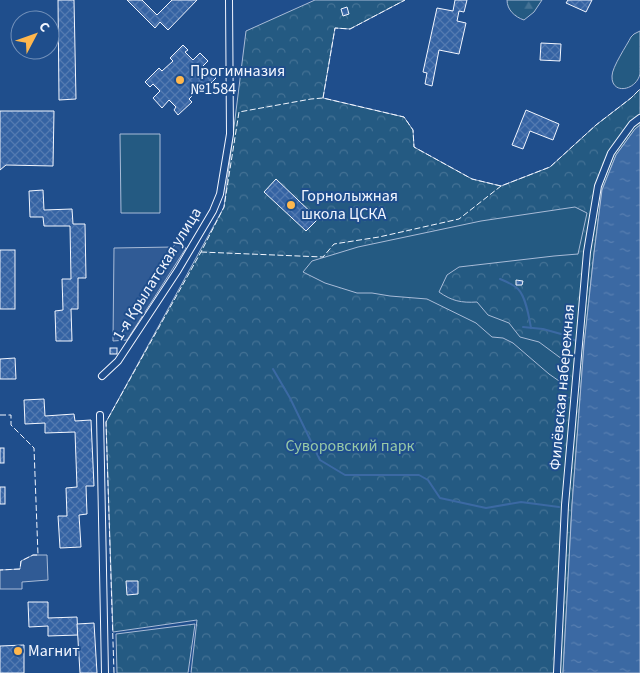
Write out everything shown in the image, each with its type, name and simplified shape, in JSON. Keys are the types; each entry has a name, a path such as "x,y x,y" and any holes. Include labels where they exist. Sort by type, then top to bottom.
{"street":[{"name":"1-я Крылатская улица","path":"102,376 118,361 178,270 213,211 220,194 230,134 229,0"},
{"name":"Филёвская набережная","path":"558,673 566,505 587,252 598,186 611,153 632,124 640,118"},
{"path":"100,415 105,673"}],"green space":[{"name":"Суворовский парк","path":"315,0 405,0 350,29 335,28 323,98 404,117 413,130 414,147 472,179 501,186 550,167 596,125 640,89 640,125 616,155 602,190 584,345 572,505 563,673 191,673 197,620 113,632 106,422 224,207 246,31"},
{"path":"507,0 542,0 534,12 524,20 512,13 508,7"},
{"path":"640,31 640,74 638,80 629,87 619,88 613,82 613,72 631,37"},
{"path":"120,134 160,134 160,213 121,213"},
{"path":"575,207 587,213 578,254 459,267 447,275 439,292 457,301 477,302 488,315 509,323 520,337 539,342 566,362 562,383 513,343 503,338 492,337 476,323 427,299 357,293 325,283 303,272 312,261 358,247 481,221"},
{"path":"195,624 188,673 117,673 116,634"}],"shaded area":[{"path":"177,242 186,248 127,340 113,341 114,248 173,247"},
{"path":"33,555 47,555 48,580 22,582 22,589 0,589 0,570 20,569 21,561"}],"water":[{"path":"640,125 640,673 563,673 572,505 584,345 602,190 616,155"}],"building":[{"path":"58,0 74,0 76,99 59,100 60,10 58,10"},
{"path":"127,0 142,0 157,15 172,0 197,0 168,30 160,22 155,28"},
{"path":"455,0 467,0 464,12 459,11 457,21 466,23 459,54 439,50 432,86 425,84 427,73 423,72 437,8 453,11"},
{"path":"568,0 592,0 586,12 566,3"},
{"path":"347,7 349,14 343,16 341,9"},
{"path":"541,43 561,44 560,61 540,60"},
{"name":"Прогимназия №1584","path":"183,45 188,50 185,52 193,60 200,53 208,61 201,68 208,75 211,73 216,78 203,91 200,88 189,99 192,102 178,115 174,110 176,107 169,100 162,108 153,98 160,91 153,84 150,87 145,82 159,68 162,71 173,61 170,58"},
{"path":"526,110 559,124 553,140 530,131 523,149 512,145"},
{"path":"0,111 54,111 53,166 6,165 0,170"},
{"name":"Горнолыжная школа ЦСКА","path":"276,179 318,219 306,231 264,192"},
{"path":"43,190 44,210 72,209 73,224 85,224 86,278 78,278 78,309 71,309 72,341 56,341 55,311 63,310 62,279 71,279 70,226 44,226 43,217 30,217 29,191"},
{"path":"0,250 15,250 15,309 0,309"},
{"path":"516,280 523,281 522,285 516,285"},
{"path":"110,348 117,348 117,354 110,354"},
{"path":"15,358 16,379 0,379 0,359"},
{"path":"44,399 45,416 74,414 75,421 91,420 94,486 86,486 87,514 79,515 81,547 60,548 58,516 67,516 66,488 77,487 75,432 45,433 45,423 25,424 24,400"},
{"path":"0,448 4,448 4,463 0,463"},
{"path":"0,487 5,487 5,504 0,504"},
{"path":"126,581 138,581 138,594 127,595"},
{"path":"28,602 48,602 48,618 77,617 78,635 48,636 48,626 29,627"},
{"path":"94,623 97,673 80,673 77,624"},
{"path":"24,645 24,673 0,673 0,646"}],"waterway":[{"path":"500,279 510,283 521,293 527,307 531,328"},
{"path":"523,327 543,329 561,334"},
{"path":"568,337 576,341"},
{"path":"273,369 290,398 320,460 345,475 419,475 428,480 440,498 486,508 521,502 559,507"}],"fence":[{"path":"323,98 335,28 350,29 405,0"},
{"path":"114,673 106,422 224,207 239,112 323,98 404,117 413,130 414,147 472,179 501,186 550,167 596,125 640,89"},
{"path":"201,252 323,257 334,244 379,237 459,219 501,186"},
{"path":"0,415 11,415 11,425 34,448 38,555 33,555 21,561 20,569 0,570"}],"place":[{"name":"Прогимназия №1584","path":"180,80"},
{"name":"Горнолыжная школа ЦСКА","path":"291,205"},
{"name":"Магнит","path":"18,651"}]}
